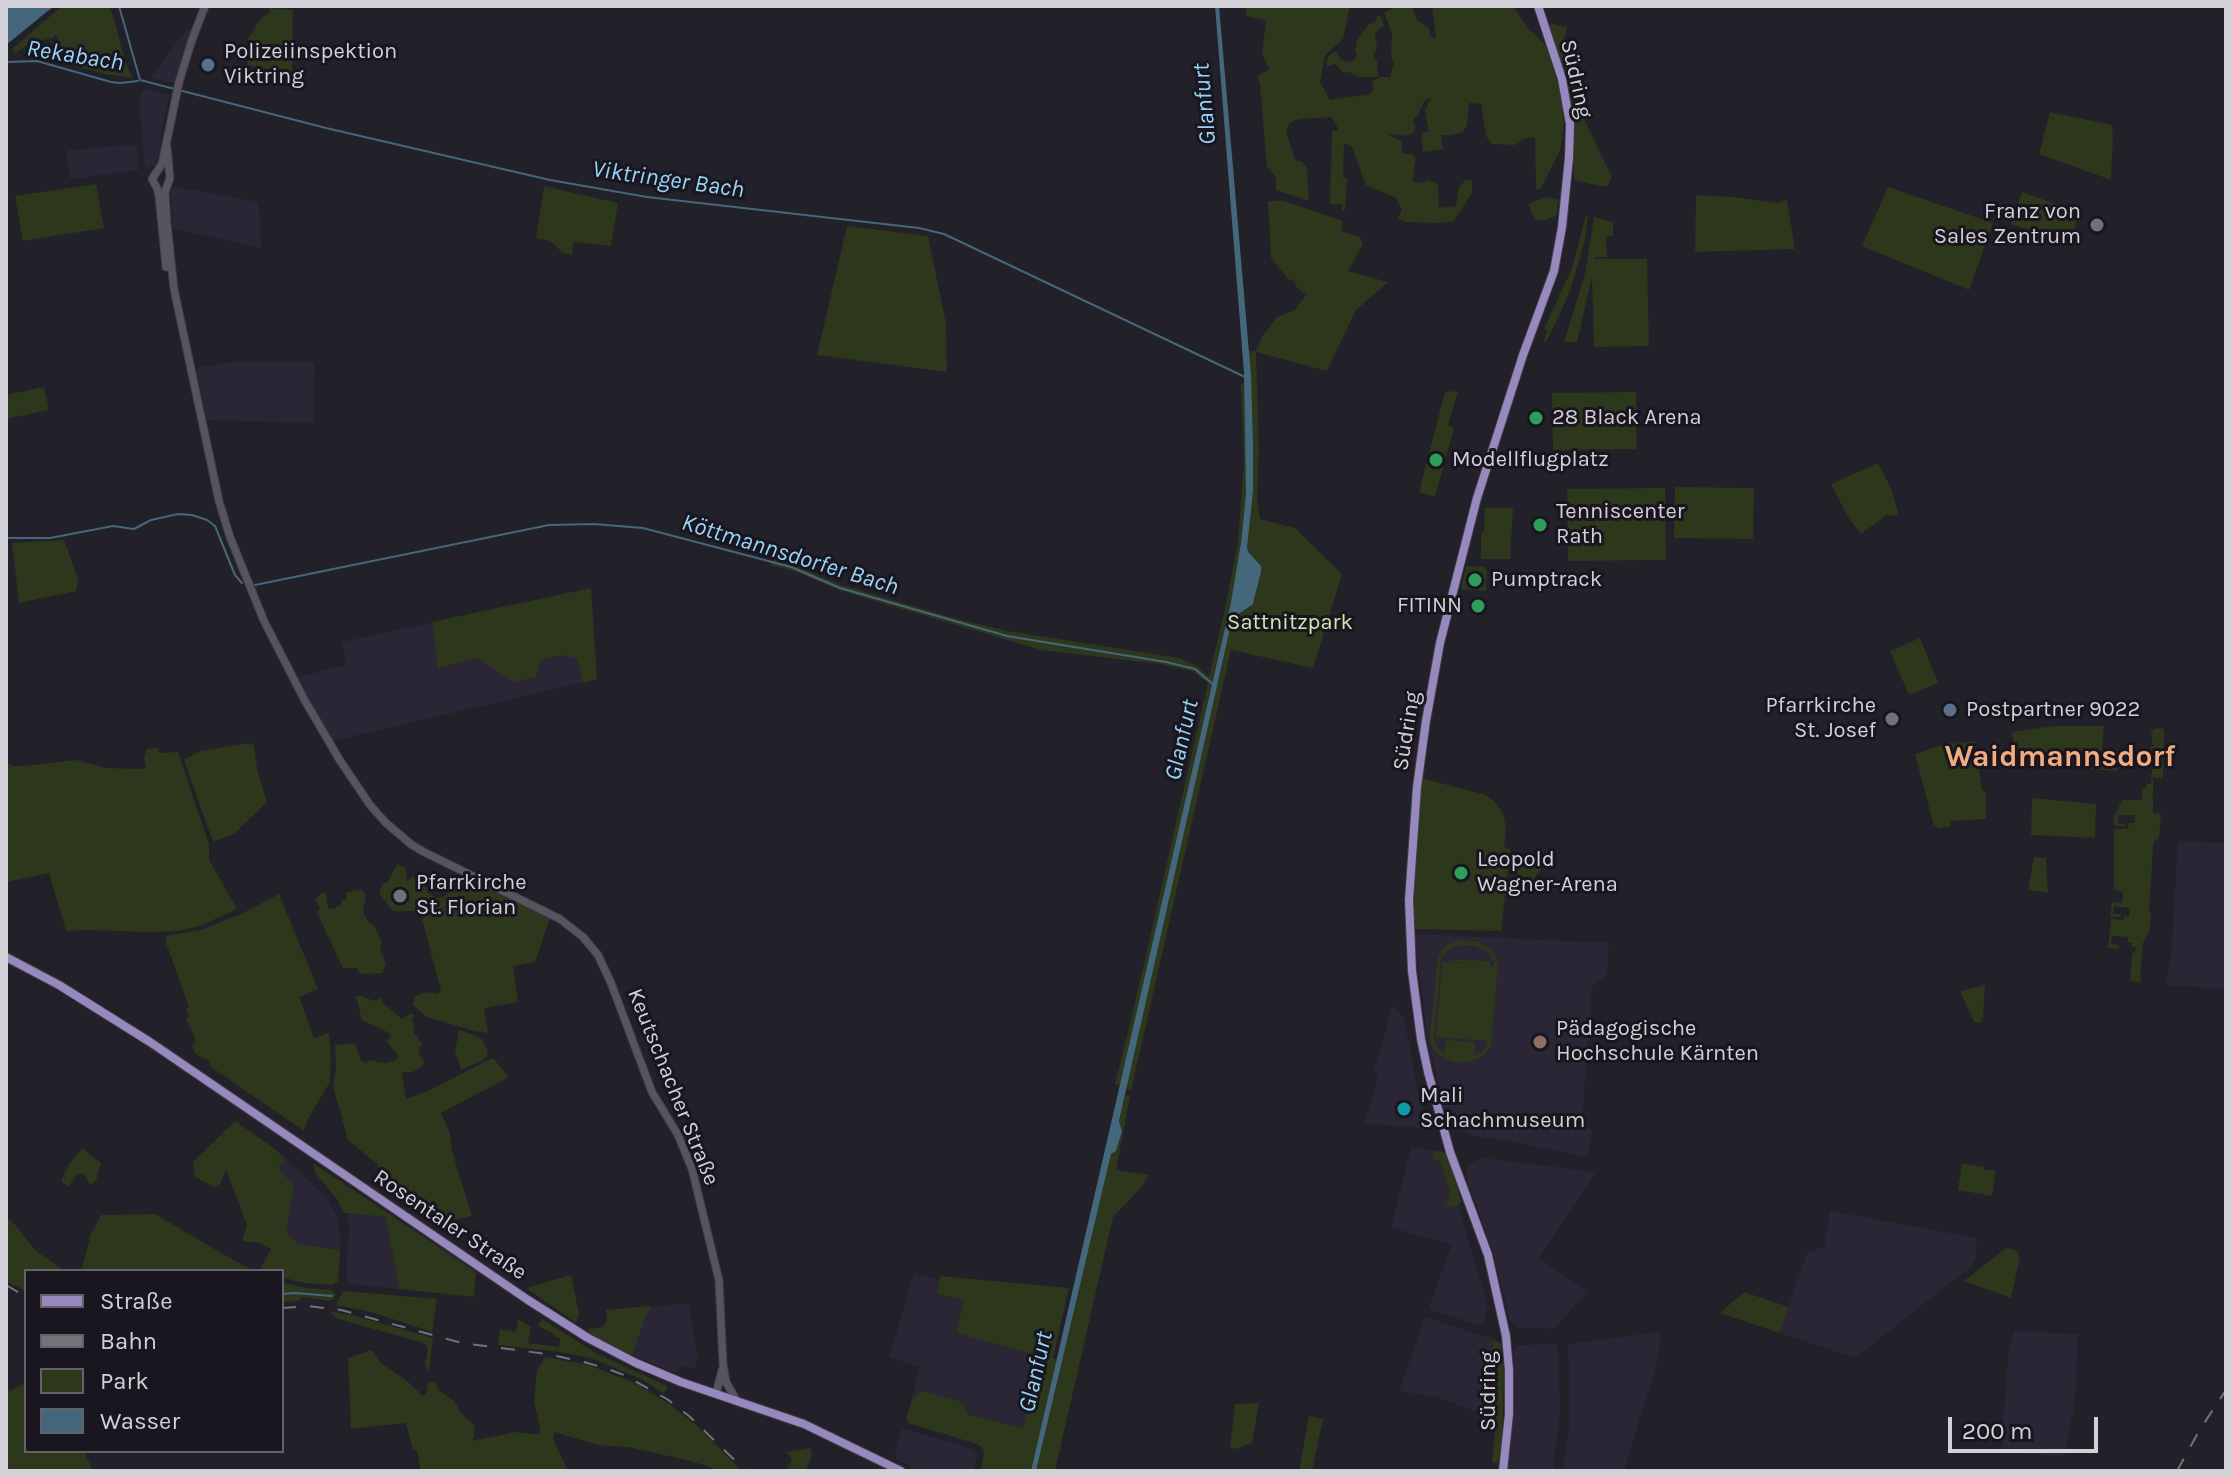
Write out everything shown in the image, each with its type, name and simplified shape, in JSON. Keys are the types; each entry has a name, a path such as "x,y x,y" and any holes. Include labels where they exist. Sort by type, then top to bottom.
{"main road":[{"name":"Keutschacher Straße","path":"192,366 170,290 157,188 152,179 162,164 179,82 205,6"},
{"name":"Südring","path":"1503,1471 1509,1414 1506,1336 1488,1255 1450,1152 1428,1072 1412,971 1409,900 1417,787 1440,643 1477,498 1554,271 1562,227 1570,124 1562,79 1538,6"},
{"name":"Keutschacher Straße","path":"167,147 170,181 165,201 171,271 219,501 251,592 277,649 339,759 386,823 412,845 560,919 583,937 598,955 652,1092 678,1135 695,1178 719,1280 723,1364"},
{"path":"158,170 169,174"},
{"path":"157,188 168,186"},
{"name":"Rosentaler Straße","path":"6,957 107,1014 588,1338 660,1373 815,1429 901,1471"},
{"path":"723,1364 726,1382 737,1401"},
{"path":"716,1394 723,1364"},
{"path":"716,1394 724,1389 726,1382"}],"shaded area":[{"path":"187,28 192,30 176,81 172,83 151,78"},
{"path":"142,90 170,95 159,158 154,166 145,168 139,100"},
{"path":"136,146 139,170 70,179 66,153 69,150"},
{"path":"175,187 259,202 261,248 172,228 171,191"},
{"path":"238,361 315,362 313,423 207,420 196,368"},
{"path":"591,588 597,679 332,741 298,677 347,665 342,642"},
{"path":"2178,841 2226,843 2226,989 2165,985 2171,958"},
{"path":"1415,934 1609,943 1607,974 1592,987 1582,1121 1592,1131 1588,1155 1472,1136 1450,1123 1443,1106 1427,1035"},
{"path":"1393,1005 1404,1018 1425,1128 1364,1124 1378,1078 1374,1070"},
{"path":"1411,1147 1435,1151 1462,1218 1488,1307 1482,1326 1428,1309 1452,1244 1391,1228"},
{"path":"285,1158 328,1199 339,1221 340,1250 298,1244 286,1232 294,1185 278,1168"},
{"path":"1483,1158 1596,1172 1539,1258 1587,1291 1555,1329 1519,1328 1510,1321 1494,1255 1467,1179 1467,1169 1471,1163"},
{"path":"1830,1211 1977,1238 1976,1257 1971,1267 1855,1358 1780,1333 1807,1253 1824,1247"},
{"path":"346,1214 386,1217 399,1289 348,1284 349,1227"},
{"path":"914,1274 939,1280 937,1294 964,1300 956,1333 1041,1356 1023,1428 967,1414 946,1419 909,1408 920,1367 889,1357"},
{"path":"689,1303 698,1359 694,1369 681,1365 678,1374 632,1355 652,1307"},
{"path":"1425,1317 1491,1338 1495,1355 1496,1418 1432,1396 1399,1391"},
{"path":"2014,1331 2078,1334 2075,1401 2065,1455 2001,1451 2009,1348"},
{"path":"1658,1332 1661,1335 1658,1359 1624,1471 1562,1471 1568,1439 1570,1344"},
{"path":"1555,1344 1558,1347 1560,1411 1553,1471 1518,1471 1509,1468 1514,1408 1514,1350 1520,1345"},
{"path":"903,1428 974,1450 977,1456 973,1471 920,1471 896,1459 895,1451"}],"green space":[{"path":"62,6 109,6 133,78 63,63 56,34 53,38 31,42 15,54 12,49"},
{"path":"1246,6 1350,6 1343,39 1325,55 1320,82 1330,100 1370,94 1374,90 1372,81 1390,77 1394,62 1391,58 1392,35 1384,12 1408,6 1413,9 1416,19 1430,29 1430,36 1436,38 1432,6 1513,6 1527,27 1547,47 1559,88 1564,122 1561,148 1541,189 1536,189 1535,138 1526,138 1515,145 1492,144 1486,136 1481,104 1469,103 1467,125 1463,132 1441,135 1443,149 1423,152 1421,137 1429,131 1425,111 1431,98 1424,101 1413,120 1416,128 1412,134 1385,133 1401,141 1403,154 1416,158 1412,181 1422,183 1429,180 1438,184 1439,208 1456,206 1459,186 1466,180 1472,180 1472,193 1454,221 1405,222 1398,218 1402,210 1396,198 1366,185 1352,147 1344,143 1343,178 1347,178 1345,210 1342,210 1342,204 1330,204 1332,131 1339,130 1331,117 1299,119 1290,123 1286,130 1295,161 1301,161 1307,168 1309,201 1276,190 1276,177 1267,167 1257,76 1269,69 1262,54 1266,20 1246,16"},
{"path":"269,8 293,10 292,76 248,65 248,39 261,18 269,13"},
{"path":"1377,16 1381,16 1384,26 1375,33 1377,49 1373,54 1377,61 1378,77 1343,73 1335,64 1326,67 1328,56 1335,51 1341,60 1351,62 1357,56 1357,40"},
{"path":"1548,25 1567,27 1565,57 1584,119 1612,177 1608,186 1574,180 1573,114 1559,54"},
{"path":"2050,112 2112,125 2111,180 2039,154"},
{"path":"96,184 104,228 23,241 15,196"},
{"path":"544,186 618,203 611,246 574,242 572,255 563,253 550,241 536,238"},
{"path":"1888,187 1993,223 1969,290 1862,246"},
{"path":"2022,192 2079,212 2075,225 2076,247 2011,224"},
{"path":"1696,195 1777,203 1787,200 1795,249 1695,252"},
{"path":"1546,197 1559,200 1556,216 1535,220 1528,204"},
{"name":"Sattnitzpark","path":"1268,201 1284,201 1343,221 1341,231 1360,237 1363,244 1348,271 1388,282 1356,310 1327,371 1256,352 1257,497 1260,519 1295,528 1342,574 1313,668 1231,650 1131,1091 1126,1088 1231,624 1255,599 1261,572 1261,566 1247,548 1253,492 1248,352 1256,351 1263,335 1277,317 1295,310 1306,295 1271,258"},
{"path":"1586,215 1585,240 1570,291 1546,342 1543,342 1547,331 1544,329 1572,268"},
{"path":"1594,217 1613,222 1613,236 1606,237 1607,257 1594,259 1647,259 1649,346 1594,347 1592,277 1577,342 1564,342 1585,274"},
{"path":"847,226 928,236 946,323 947,372 817,355"},
{"path":"1245,383 1246,493 1238,571 1120,1085 1115,1084 1208,683 1192,671 1160,664 1041,650 841,591 797,572 770,565 775,560 838,584 1008,631 1179,658 1199,667 1209,677 1238,542 1244,463 1241,384"},
{"path":"44,387 49,410 6,419 6,395"},
{"name":"Modellflugplatz","path":"1458,391 1448,425 1454,428 1435,497 1419,492 1445,392"},
{"path":"1636,392 1637,449 1553,450 1552,393"},
{"path":"1878,463 1891,488 1899,515 1888,514 1861,534 1848,517 1831,484"},
{"path":"1675,487 1754,488 1753,539 1674,538"},
{"path":"1665,488 1666,560 1568,561 1567,489"},
{"path":"1485,508 1513,508 1510,559 1481,559"},
{"path":"64,540 78,579 76,591 19,603 12,543"},
{"name":"Pumptrack","path":"1466,566 1487,570 1486,591 1461,589"},
{"path":"591,588 597,679 583,683 577,658 561,655 541,660 536,677 513,682 478,658 438,668 432,622"},
{"path":"1920,638 1938,683 1909,695 1890,651"},
{"path":"2054,726 2104,726 2101,765 2117,768 2117,771 2017,764 2012,732"},
{"path":"2164,729 2163,779 2151,777 2151,731"},
{"path":"1975,741 1982,790 1986,794 1986,817 1950,821 1950,827 1937,828 1915,754 1951,742"},
{"path":"249,743 254,745 257,769 267,802 234,834 213,842 184,760 200,751"},
{"path":"157,747 160,753 178,752 209,844 209,860 237,909 200,926 179,931 66,931 49,873 6,882 6,763 25,766 76,760 106,768 140,769 146,768 144,757 147,749"},
{"name":"Leopold Wagner-Arena","path":"1421,778 1486,795 1503,813 1506,827 1504,848 1511,849 1509,860 1512,857 1548,862 1537,874 1530,891 1509,862 1501,931 1413,929"},
{"path":"2151,779 2153,813 2161,814 2159,838 2153,843 2151,927 2143,943 2142,982 2130,981 2132,953 2135,953 2136,947 2128,943 2128,937 2112,936 2111,944 2119,945 2118,949 2108,948 2111,919 2129,917 2130,908 2114,906 2113,914 2121,914 2120,917 2110,917 2112,902 2122,903 2123,892 2114,890 2114,829 2128,829 2129,823 2135,823 2135,815 2118,815 2118,823 2126,824 2114,825 2114,817 2122,800 2142,800 2142,788 2151,784"},
{"path":"2032,798 2096,804 2095,838 2031,835"},
{"path":"2034,857 2046,858 2048,893 2028,890"},
{"path":"397,864 406,868 407,882 410,878 421,876 428,893 437,898 445,896 466,877 550,918 535,962 513,966 518,1002 484,1008 488,1033 427,1017 413,1005 415,997 424,992 437,994 441,991 420,911 393,911 379,894"},
{"path":"358,890 366,896 363,912 369,923 374,925 382,943 380,949 386,964 382,973 360,974 357,968 343,968 317,913 320,907 315,900 320,894 326,892 328,908 333,909 347,899 346,893"},
{"path":"279,894 318,989 299,997 314,1038 329,1033 330,1082 304,1131 211,1067 208,1060 195,1054 192,1045 196,1041 186,1018 189,1017 186,1009 189,1007 166,943 166,936 201,930"},
{"path":"1460,940 1476,941 1495,954 1498,965 1491,1046 1482,1057 1465,1063 1453,1062 1437,1054 1430,1036 1438,956 1446,945","holes":["1472,945 1486,951 1494,966 1490,966 1490,961 1454,959 1454,962 1483,965 1442,962 1436,1037 1488,1041 1475,1056 1475,1042 1446,1040 1444,1053 1434,1038 1441,958 1450,948"]},
{"path":"1985,985 1983,1017 1978,1023 1974,1022 1960,991"},
{"path":"356,996 374,1001 381,998 402,1019 411,1013 415,1016 412,1020 413,1033 423,1046 419,1048 419,1054 424,1061 423,1066 413,1072 402,1072 406,1099 490,1059 494,1059 509,1077 441,1113 450,1133 452,1151 472,1216 434,1224 400,1200 376,1163 348,1140 333,1086 335,1045 355,1043 361,1061 367,1063 368,1060 385,1063 396,1060 398,1055 387,1042 391,1034 362,1020"},
{"path":"459,1030 477,1036 488,1051 483,1060 461,1070 455,1051"},
{"path":"1125,1095 1130,1096 1116,1170 1149,1175 1113,1217 1055,1471 1036,1471 1111,1154 1116,1151"},
{"path":"235,1121 271,1146 285,1158 278,1168 294,1185 286,1232 298,1244 340,1250 338,1281 333,1285 305,1283 284,1278 284,1269 261,1268 271,1249 260,1243 242,1241 247,1225 226,1169 220,1184 214,1187 195,1177 193,1162"},
{"path":"82,1148 101,1163 96,1181 90,1185 84,1174 78,1173 68,1187 61,1181"},
{"path":"1435,1151 1444,1152 1453,1169 1461,1202 1457,1207 1444,1206 1450,1191 1439,1160 1435,1161 1432,1156"},
{"path":"313,1163 476,1272 474,1297 399,1289 386,1217 344,1213 337,1199 315,1173"},
{"path":"1962,1163 1984,1167 1984,1170 1996,1170 1992,1196 1958,1190"},
{"path":"155,1214 251,1269 81,1269 91,1234 101,1215"},
{"path":"6,1219 11,1220 36,1251 62,1269 24,1269 24,1290 6,1281"},
{"path":"2006,1248 2016,1250 2020,1257 2011,1298 1964,1281"},
{"path":"571,1275 579,1314 576,1323 526,1288"},
{"path":"940,1276 1069,1288 1053,1358 1057,1360 1031,1471 981,1471 982,1447 908,1423 906,1418 913,1398 921,1391 957,1400 967,1414 1023,1428 1041,1356 956,1333 964,1300 937,1294"},
{"path":"284,1283 332,1290 336,1295 330,1301 302,1297 298,1301 284,1302"},
{"path":"345,1291 437,1299 432,1332 371,1312 336,1305"},
{"path":"1744,1292 1789,1307 1780,1333 1720,1313"},
{"path":"652,1307 632,1355 592,1335 587,1329 603,1327 607,1320 606,1310"},
{"path":"329,1311 433,1338 429,1371 425,1365 428,1349 424,1343 338,1319"},
{"path":"518,1319 531,1327 528,1343 559,1347 560,1338 538,1326 542,1319 594,1352 667,1388 664,1394 643,1380 591,1358 498,1345 500,1329 516,1332"},
{"path":"1491,1338 1501,1344 1504,1371 1502,1442 1499,1461 1495,1463 1492,1463 1496,1418 1495,1355"},
{"path":"372,1350 381,1363 423,1396 428,1383 435,1381 439,1390 454,1401 475,1426 471,1441 516,1432 539,1435 534,1402 537,1370 545,1357 589,1365 637,1384 671,1405 698,1427 742,1471 716,1471 686,1460 628,1447 598,1445 554,1432 553,1439 568,1471 421,1471 406,1423 351,1429 348,1358"},
{"path":"24,1384 24,1453 85,1453 93,1471 6,1471 6,1387 10,1391"},
{"path":"1259,1403 1252,1443 1230,1448 1235,1404"},
{"path":"1309,1416 1323,1419 1312,1471 1299,1471"},
{"path":"810,1448 812,1454 806,1471 786,1471 792,1459 787,1452"}],"water":[{"path":"11,6 54,6 6,45 6,10"},
{"name":"Glanfurt","path":"1215,6 1219,6 1251,375 1253,492 1247,548 1261,566 1261,572 1253,604 1235,617 1231,624 1119,1121 1122,1131 1116,1151 1111,1154 1036,1471 1031,1471 1231,602 1241,543 1246,493 1244,373"}],"waterway":[{"name":"Viktringer Bach","path":"119,6 140,80 326,128 550,180 647,197 919,228 944,234 1245,377"},
{"name":"Rekabach","path":"6,62 37,61 111,82 138,81"},
{"name":"Köttmannsdorfer Bach","path":"6,538 50,538 113,526 134,529 151,520 178,514 192,515 215,526 235,575 242,583"},
{"name":"Köttmannsdorfer Bach","path":"255,585 549,525 594,524 643,528 791,567 840,588 1007,636 1195,669 1214,685"},
{"path":"284,1294 332,1296"}],"railway":[{"path":"6,1285 24,1296"},
{"path":"284,1308 307,1306 341,1310 462,1343 547,1354 608,1369 667,1399 746,1471"},
{"path":"2177,1471 2226,1390"}],"place":[{"name":"Polizeiinspektion Viktring","path":"208,65"},
{"name":"Franz von Sales Zentrum","path":"2097,225"},
{"name":"28 Black Arena","path":"1536,418"},
{"name":"Modellflugplatz","path":"1436,460"},
{"name":"Tenniscenter Rath","path":"1540,525"},
{"name":"Pumptrack","path":"1475,580"},
{"name":"FITINN","path":"1478,606"},
{"name":"Postpartner 9022","path":"1950,710"},
{"name":"Pfarrkirche St. Josef","path":"1892,719"},
{"name":"Leopold Wagner-Arena","path":"1461,873"},
{"name":"Pfarrkirche St. Florian","path":"400,896"},
{"name":"Pädagogische Hochschule Kärnten","path":"1540,1042"},
{"name":"Mali Schachmuseum","path":"1404,1109"}],"district":[{"name":"Waidmannsdorf","path":"2060,757"}]}
